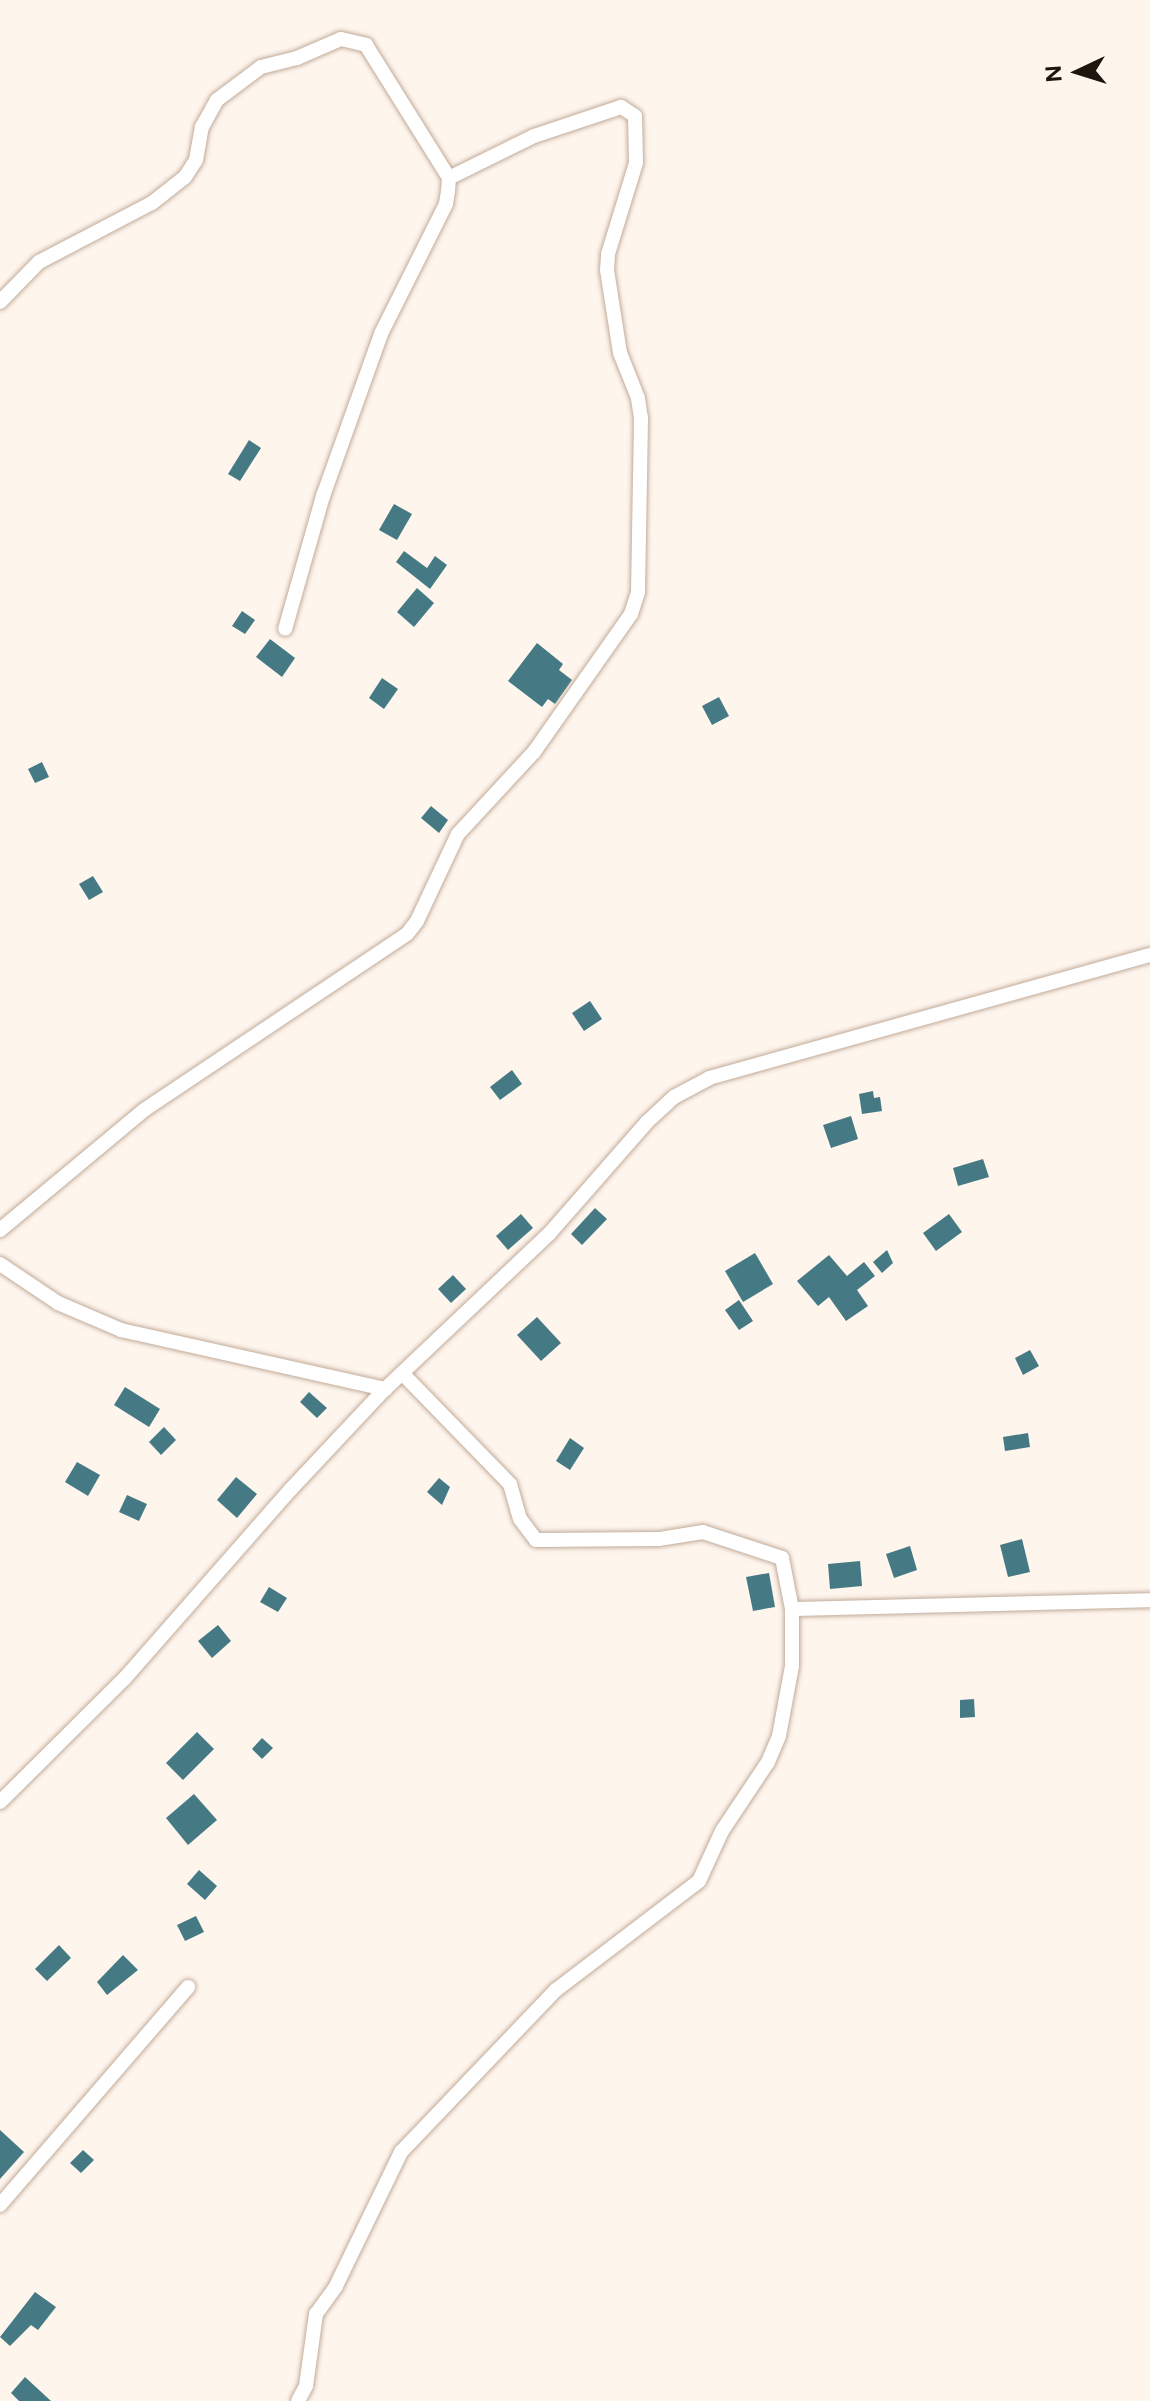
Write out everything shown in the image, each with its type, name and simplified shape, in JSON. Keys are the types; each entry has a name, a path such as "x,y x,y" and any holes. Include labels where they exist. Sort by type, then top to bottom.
{"street":[{"path":"0,302 39,262 152,203 185,177 196,160 202,127 217,100 261,67 297,58 341,39 366,45 449,178 446,204 381,334 346,430 285,629"},
{"path":"0,1230 144,1110 407,934 417,921 458,834 534,752 631,614 638,592 641,418 638,398 620,353 607,270 608,254 636,163 635,116 621,107 534,136 449,178"},
{"path":"0,1802 124,1679 291,1489 385,1389 404,1375 549,1234 647,1122 674,1097 724,1073 1150,955"},
{"path":"0,1264 58,1303 121,1330 385,1389"},
{"path":"298,2401 306,2386 316,2314 336,2286 401,2152 556,1990 699,1881 722,1831 768,1762 779,1736 792,1666 792,1609 782,1558 712,1532 659,1539 536,1540 520,1519 510,1484 404,1375"},
{"path":"792,1609 1150,1600"},
{"path":"0,2205 188,1987"}],"building":[{"path":"249,440 261,448 240,481 228,474"},
{"path":"394,504 412,514 397,540 379,530"},
{"path":"404,551 427,568 435,556 447,565 430,589 396,562"},
{"path":"417,588 434,603 414,627 397,612"},
{"path":"242,611 255,620 245,634 232,626"},
{"path":"270,639 295,658 282,677 256,657"},
{"path":"537,643 563,664 559,670 572,680 555,704 548,699 542,707 508,681"},
{"path":"382,678 398,689 384,709 369,698"},
{"path":"719,697 729,716 712,725 702,706"},
{"path":"42,762 49,777 35,783 28,769"},
{"path":"431,806 448,820 439,833 421,818"},
{"path":"93,876 103,892 89,900 79,884"},
{"path":"590,1001 602,1019 584,1031 572,1013"},
{"path":"512,1070 522,1084 500,1100 490,1087"},
{"path":"873,1091 874,1098 880,1097 882,1111 862,1114 859,1094"},
{"path":"851,1116 858,1139 831,1148 823,1125"},
{"path":"983,1159 989,1177 958,1186 953,1168"},
{"path":"595,1208 607,1219 582,1245 571,1234"},
{"path":"521,1214 533,1228 508,1250 496,1236"},
{"path":"949,1214 962,1232 936,1251 923,1233"},
{"path":"887,1250 893,1263 882,1273 873,1262"},
{"path":"755,1253 773,1284 743,1302 725,1271"},
{"path":"829,1255 847,1276 864,1262 875,1276 857,1290 868,1306 846,1321 829,1297 818,1306 797,1281"},
{"path":"453,1275 466,1289 451,1303 438,1289"},
{"path":"739,1300 753,1321 739,1330 725,1310"},
{"path":"537,1317 561,1343 541,1361 517,1335"},
{"path":"1030,1350 1039,1366 1023,1375 1015,1358"},
{"path":"125,1387 160,1409 149,1427 114,1405"},
{"path":"309,1392 327,1408 317,1418 300,1402"},
{"path":"164,1427 176,1440 161,1455 149,1442"},
{"path":"1028,1433 1030,1447 1005,1451 1003,1437"},
{"path":"570,1438 584,1448 570,1470 556,1461"},
{"path":"77,1462 100,1475 88,1496 65,1482"},
{"path":"236,1477 257,1494 237,1518 217,1500"},
{"path":"439,1478 450,1487 442,1505 427,1492"},
{"path":"127,1495 147,1504 139,1521 119,1512"},
{"path":"1022,1539 1030,1572 1008,1577 1000,1545"},
{"path":"910,1546 917,1570 894,1578 886,1554"},
{"path":"860,1561 862,1586 830,1589 828,1564"},
{"path":"769,1573 775,1607 753,1611 746,1577"},
{"path":"269,1587 287,1598 278,1612 260,1602"},
{"path":"218,1625 231,1641 212,1658 198,1641"},
{"path":"974,1699 975,1717 960,1718 960,1700"},
{"path":"197,1732 214,1749 183,1780 166,1763"},
{"path":"262,1738 273,1748 262,1759 252,1749"},
{"path":"194,1794 217,1820 188,1845 166,1818"},
{"path":"199,1870 217,1886 205,1900 187,1884"},
{"path":"196,1916 204,1932 185,1941 177,1925"},
{"path":"59,1945 71,1958 47,1981 35,1969"},
{"path":"123,1955 138,1970 107,1995 97,1982"},
{"path":"0,2130 24,2152 0,2179"},
{"path":"83,2150 94,2160 81,2173 70,2163"},
{"path":"35,2292 56,2307 38,2330 31,2325 10,2346 0,2337"},
{"path":"25,2377 51,2401 19,2401 11,2393"}]}
